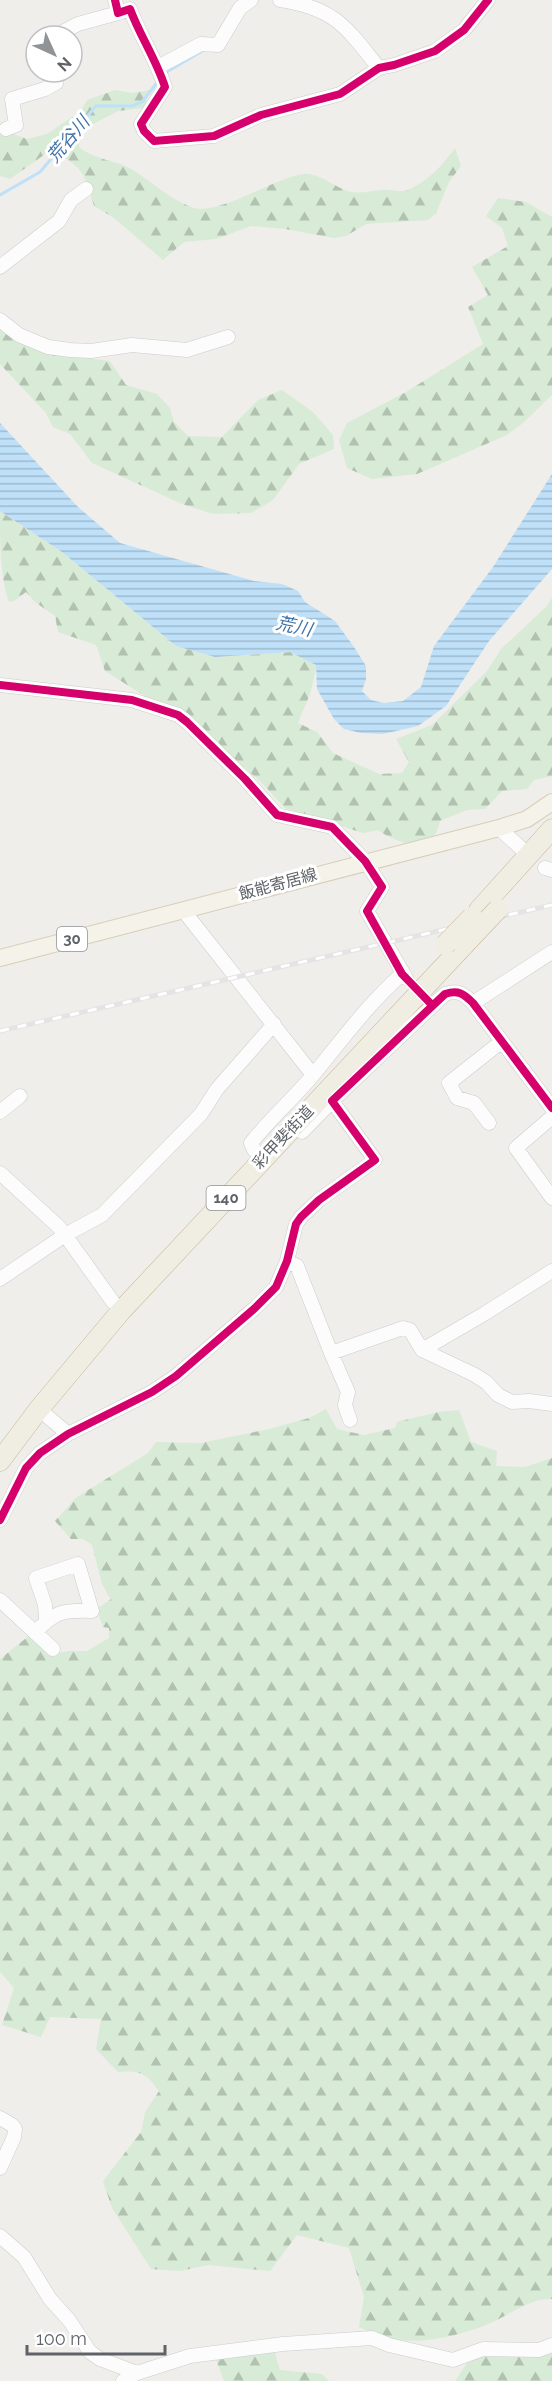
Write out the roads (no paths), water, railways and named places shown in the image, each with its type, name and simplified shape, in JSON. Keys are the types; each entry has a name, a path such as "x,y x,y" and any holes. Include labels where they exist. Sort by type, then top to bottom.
{"highway":[{"name":"彩甲斐街道","path":"488,910 552,829"},
{"name":"彩甲斐街道","path":"0,1439 59,1363 113,1302 258,1155 488,910 552,849"},
{"name":"彩甲斐街道","path":"0,1461 39,1409 121,1311 258,1155"}],"main road":[{"name":"飯能寄居線","path":"0,958 365,861 499,828 527,819 552,802"}],"street":[{"path":"158,67 201,44 218,45 240,8 250,0"},
{"path":"280,0 295,2 327,13 343,24 379,68"},
{"path":"78,24 116,7 130,9 140,37 158,67 165,87 141,124 144,131 154,141 214,136 261,116 340,94 379,68 405,62 435,51 464,30 486,1"},
{"path":"6,129 16,125 10,101 12,99 54,84"},
{"path":"0,267 59,221 71,200 86,189"},
{"path":"0,320 19,335 48,347 70,350 91,351 132,345 187,350 228,337"},
{"path":"0,685 132,700 178,715 244,779 277,815 332,827 365,861 382,887 367,911 404,976 341,1038 313,1075 260,1131 251,1143 258,1155 272,1161 280,1155 429,1001 455,991 464,994 473,1003 501,1042 547,1090 552,1108"},
{"path":"499,828 525,851"},
{"path":"183,910 313,1075"},
{"path":"473,1003 552,952"},
{"path":"0,1279 65,1235 102,1215 201,1114 217,1089 274,1024"},
{"path":"489,1123 474,1103 457,1098 449,1083 501,1042"},
{"path":"0,1112 20,1096"},
{"path":"0,1520 26,1468 40,1453 68,1434 152,1392 176,1376 276,1287 287,1261 296,1224 301,1217 319,1200 375,1160 332,1101"},
{"path":"552,1117 516,1148 552,1198"},
{"path":"0,1173 65,1235 113,1302"},
{"path":"287,1261 297,1266 348,1392 345,1405 350,1420"},
{"path":"422,1350 552,1271"},
{"path":"331,1353 403,1328 410,1330 422,1350 473,1374 486,1382 498,1395 512,1402 529,1401 552,1404"},
{"path":"39,1409 68,1434"},
{"path":"35,1633 46,1620 61,1612 92,1611 78,1564 36,1578 45,1605 46,1620"},
{"path":"0,1600 53,1649"},
{"path":"0,2118 15,2129 14,2137 0,2168"},
{"path":"0,2236 24,2257 50,2300 69,2320 90,2352 100,2359 136,2373"},
{"path":"123,2381 136,2373 190,2356 283,2344 372,2338 400,2348 453,2360 483,2349 538,2350 552,2346"}],"water":[{"name":"荒川","path":"0,423 78,507 120,543 254,581 282,584 298,591 305,602 335,621 354,647 366,666 366,679 362,691 371,700 384,703 403,701 421,687 434,646 493,567 552,474 552,569 489,641 446,706 418,726 383,734 361,733 344,729 334,719 317,689 316,665 290,652 215,657 176,646 62,552 0,511"}],"waterway":[{"name":"荒谷川","path":"165,73 204,50"},
{"name":"荒谷川","path":"0,195 40,172 96,106 132,106 142,102 159,80"}],"railway":[{"path":"0,1031 552,905"}]}
